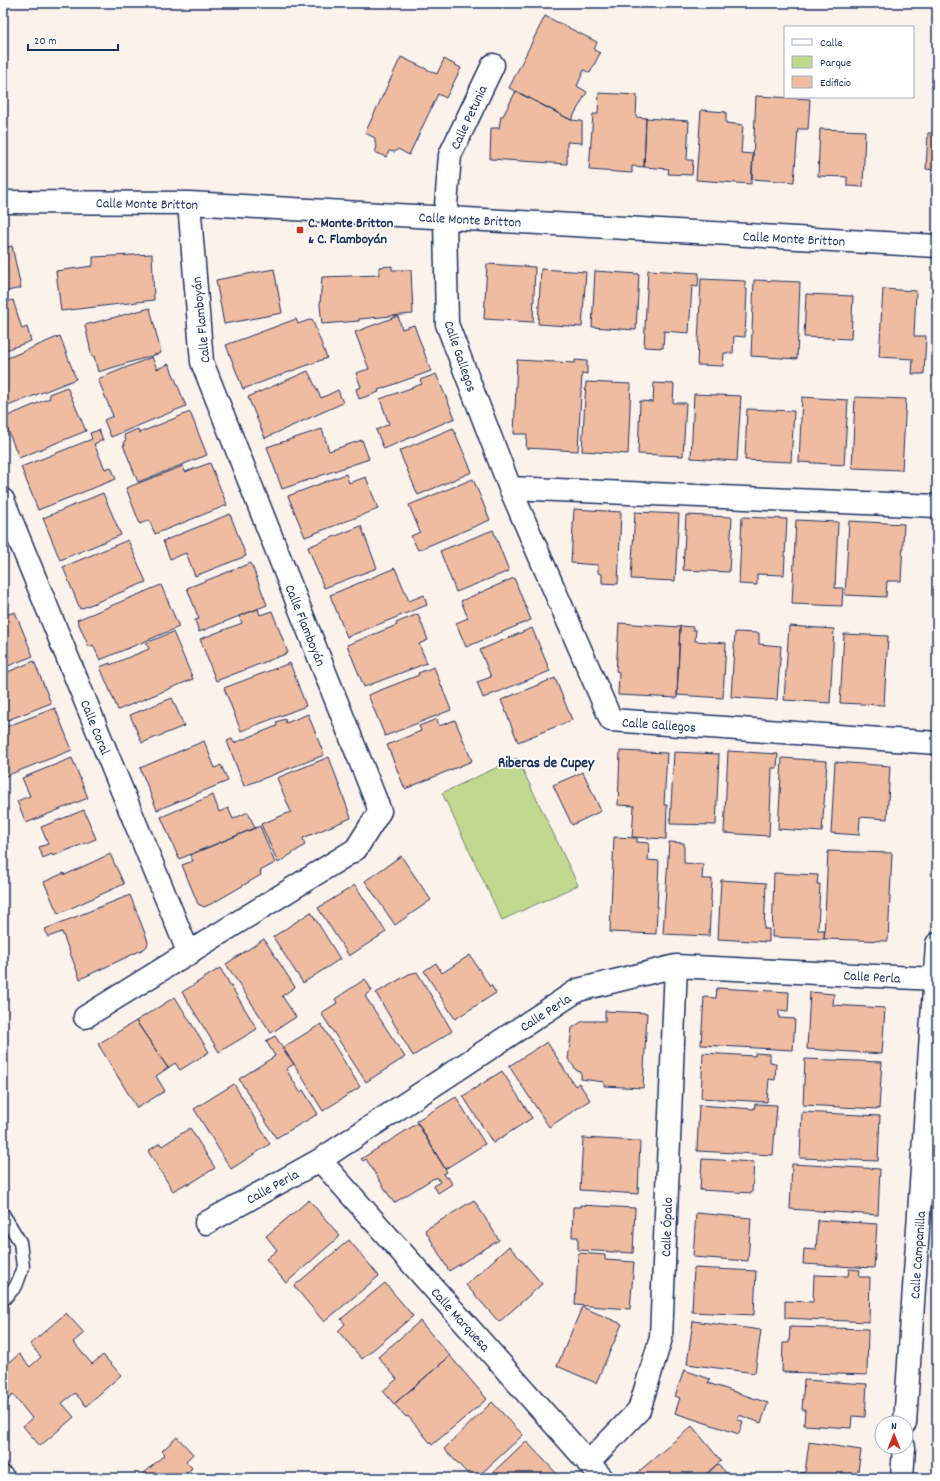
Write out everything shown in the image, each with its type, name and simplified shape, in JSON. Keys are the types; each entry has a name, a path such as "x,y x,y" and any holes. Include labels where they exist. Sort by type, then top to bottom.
{"street":[{"name":"Calle Petunia","path":"445,218 450,155 493,65"},
{"name":"Calle Monte Britton","path":"3,202 189,203 937,246"},
{"name":"Calle Flamboyán","path":"189,203 202,362 380,811 356,849 189,954"},
{"name":"Calle Gallegos","path":"445,218 447,324 510,488 611,720 937,743"},
{"path":"510,488 937,506"},
{"name":"Calle Coral","path":"3,500 189,954"},
{"name":"Calle Campanilla","path":"906,1415 937,944"},
{"path":"85,1017 189,954"},
{"name":"Calle Perla","path":"206,1223 320,1160 578,990 676,966 935,979"},
{"name":"Calle Ópalo","path":"595,1471 639,1410 661,1338 676,966"},
{"name":"Calle Marquesa","path":"320,1160 595,1471"},
{"path":"902,1478 903,1455"}],"lane":[{"path":"3,1214 20,1242 23,1267 16,1286 3,1300"},
{"path":"3,1471 10,1478"}],"green space":[{"path":"517,758 578,885 502,920 442,793"}],"building":[{"path":"545,16 597,42 594,50 600,53 590,73 584,70 577,86 587,92 571,120 509,88"},
{"path":"401,57 437,74 444,59 461,68 446,98 438,94 409,155 398,149 395,152 389,151 386,157 375,152 377,147 375,138 365,133"},
{"path":"516,91 571,120 582,121 582,143 567,142 567,164 490,159 491,128 499,128 501,116 503,116"},
{"path":"599,93 637,95 636,117 646,118 644,167 632,166 632,173 589,170 593,114 598,114"},
{"path":"756,96 810,99 808,129 798,129 794,182 752,179"},
{"path":"701,110 726,112 726,123 743,125 741,153 753,154 751,184 696,180"},
{"path":"646,118 689,121 687,160 693,160 692,175 668,174 669,169 644,167"},
{"path":"820,129 865,131 863,187 847,186 847,177 818,176"},
{"path":"928,133 937,133 937,170 926,169"},
{"path":"12,246 21,288 3,292 3,248"},
{"path":"152,254 154,300 61,311 56,271 93,266 93,257"},
{"path":"487,264 535,267 533,322 484,319"},
{"path":"392,266 392,270 411,270 413,314 322,324 320,305 322,277 379,275 379,267"},
{"path":"274,269 282,313 224,324 216,280"},
{"path":"541,269 586,272 582,327 538,324"},
{"path":"648,270 699,273 698,287 692,286 689,333 664,331 663,348 644,347"},
{"path":"595,271 639,274 636,330 592,327"},
{"path":"701,279 745,281 745,289 747,289 745,337 734,336 733,353 724,353 723,366 697,365"},
{"path":"754,280 800,282 797,359 751,356"},
{"path":"883,289 916,291 914,336 926,336 924,374 912,374 913,359 879,357"},
{"path":"806,294 853,296 851,339 804,337"},
{"path":"13,300 22,329 27,327 31,341 3,351 3,303"},
{"path":"150,308 161,353 98,372 94,356 92,357 85,325"},
{"path":"398,316 402,329 414,325 431,371 378,390 379,392 359,399 356,389 361,387 356,373 369,369 355,332"},
{"path":"296,319 298,324 312,319 327,358 243,389 226,345"},
{"path":"60,336 76,379 3,408 3,360"},
{"path":"152,357 157,369 169,364 186,406 111,437 104,420 113,416 98,379"},
{"path":"517,360 575,363 575,360 587,361 587,374 582,373 578,451 526,448 527,434 514,434"},
{"path":"308,371 321,398 338,390 343,403 265,438 248,397"},
{"path":"436,374 455,418 384,449 376,430 389,424 380,399 422,384 420,380"},
{"path":"586,382 631,384 628,454 582,451"},
{"path":"654,383 674,384 673,403 686,403 683,456 638,454 640,401 653,402"},
{"path":"67,387 86,431 19,458 3,418 50,398 49,394"},
{"path":"694,394 741,396 737,461 691,458"},
{"path":"802,397 848,400 844,465 799,462"},
{"path":"855,397 906,399 902,470 852,468"},
{"path":"747,409 794,411 791,462 745,460"},
{"path":"190,412 207,455 138,482 123,445 125,445 124,441 126,440 124,435 138,429 139,433"},
{"path":"453,428 472,472 418,495 399,451"},
{"path":"322,429 329,451 362,440 369,459 282,489 267,447"},
{"path":"99,430 103,440 94,444 105,469 111,467 116,479 38,510 21,467 92,439 90,433"},
{"path":"210,463 227,505 155,534 149,520 140,524 126,488 183,466 185,472"},
{"path":"346,474 349,483 366,477 378,509 305,537 288,496"},
{"path":"473,479 490,520 418,550 411,536 420,532 409,505"},
{"path":"103,493 121,535 60,560 43,518"},
{"path":"574,509 621,512 618,584 602,583 602,574 598,573 598,565 571,563"},
{"path":"635,512 679,514 675,581 631,579"},
{"path":"230,514 246,556 195,576 186,553 170,559 163,541"},
{"path":"686,515 732,517 729,572 683,570"},
{"path":"742,517 787,519 784,575 757,574 757,585 739,584"},
{"path":"796,520 838,522 835,588 843,588 842,606 792,604"},
{"path":"849,521 904,524 901,581 887,581 886,597 845,595"},
{"path":"361,526 377,568 324,588 308,547"},
{"path":"493,530 509,571 456,592 440,551"},
{"path":"128,540 146,582 80,609 63,567"},
{"path":"251,563 267,605 199,632 195,620 199,619 187,588"},
{"path":"395,568 409,601 424,595 427,605 347,637 330,595"},
{"path":"514,578 531,620 466,647 456,623 468,618 461,601"},
{"path":"161,585 179,627 100,660 93,645 89,647 77,620"},
{"path":"3,588 10,605 3,608"},
{"path":"258,609 260,615 272,611 288,653 216,681 200,639 242,623 239,616"},
{"path":"15,612 33,656 3,668 3,616"},
{"path":"418,614 428,640 419,644 427,663 364,687 347,645 397,625 396,623"},
{"path":"619,623 680,627 677,698 618,695 619,672 616,671"},
{"path":"680,626 693,627 693,630 696,630 695,641 726,643 723,698 677,695"},
{"path":"789,626 834,629 830,703 784,700"},
{"path":"532,628 550,671 483,698 477,682 491,677 480,650"},
{"path":"173,632 193,679 118,710 100,667 110,663 110,665 149,649 146,643"},
{"path":"735,632 759,633 759,644 781,646 777,700 731,697"},
{"path":"844,634 888,636 884,705 840,703"},
{"path":"34,661 51,703 3,722 3,674"},
{"path":"290,663 306,706 241,731 224,688"},
{"path":"434,667 451,710 385,736 368,695 419,675 418,673"},
{"path":"555,678 572,720 518,742 501,700"},
{"path":"172,698 184,726 142,743 130,715"},
{"path":"55,708 72,750 3,777 3,728"},
{"path":"308,714 324,755 244,786 227,741 232,739 234,743 277,726 276,722 285,719 286,723"},
{"path":"437,719 439,726 455,720 472,761 405,789 387,745 421,731 419,726"},
{"path":"204,741 215,768 221,765 228,781 157,810 140,768"},
{"path":"620,751 667,753 664,805 667,805 666,839 632,837 634,806 618,805"},
{"path":"728,751 778,754 777,768 772,768 769,836 724,833"},
{"path":"674,752 719,754 716,825 670,824"},
{"path":"329,757 351,818 303,838 305,845 278,863 261,824 291,812 277,778"},
{"path":"72,758 88,798 26,823 17,801 30,796 22,778"},
{"path":"782,758 827,761 822,832 778,829"},
{"path":"835,762 890,766 887,819 860,817 859,835 831,833"},
{"path":"583,772 601,811 572,825 553,785"},
{"path":"213,795 219,812 228,808 233,819 248,812 255,828 179,859 161,817"},
{"path":"84,810 96,839 53,856 52,854 43,858 39,847 48,844 41,827"},
{"path":"260,826 275,863 260,871 261,875 213,903 204,907 198,904 182,865 193,861 190,855"},
{"path":"614,837 637,838 637,842 649,843 648,860 659,861 656,934 610,932"},
{"path":"669,842 684,843 684,863 703,864 702,879 712,879 709,936 663,934"},
{"path":"828,851 892,853 888,941 824,939"},
{"path":"110,854 124,884 58,914 44,882 64,873 65,875"},
{"path":"401,856 431,900 395,925 365,881"},
{"path":"774,873 818,875 817,884 820,884 818,930 825,930 824,939 772,937"},
{"path":"721,880 766,883 764,929 769,929 769,942 718,939"},
{"path":"355,885 386,932 349,956 318,908"},
{"path":"130,895 148,942 147,946 144,949 80,979 62,932 48,937 45,929"},
{"path":"311,912 340,959 303,983 273,937"},
{"path":"264,939 295,987 282,996 296,1017 271,1033 226,964"},
{"path":"470,955 490,987 491,985 496,993 455,1019 424,971 436,963 442,973"},
{"path":"220,968 257,1029 219,1052 182,992"},
{"path":"417,972 452,1031 413,1056 376,993 409,974"},
{"path":"365,979 372,991 365,996 405,1057 366,1082 321,1013 337,1003 335,999"},
{"path":"717,988 789,992 788,1011 779,1010 779,1018 795,1019 793,1050 701,1045 704,997 716,998"},
{"path":"810,992 834,994 833,1005 885,1008 882,1054 807,1049"},
{"path":"175,997 209,1052 180,1070 175,1063 168,1068 136,1021"},
{"path":"605,1011 647,1013 643,1088 604,1086 604,1082 581,1079 581,1072 577,1071 568,1059 572,1028 583,1021 605,1021"},
{"path":"136,1021 168,1068 156,1076 165,1091 137,1108 98,1044"},
{"path":"321,1024 360,1087 323,1111 294,1064 282,1048"},
{"path":"275,1036 294,1064 286,1069 300,1092 303,1090 318,1114 276,1138 239,1079 275,1056 266,1041"},
{"path":"547,1042 575,1086 579,1083 590,1100 549,1127 509,1066"},
{"path":"703,1053 755,1056 755,1053 770,1054 770,1062 776,1063 775,1080 769,1079 767,1102 701,1098"},
{"path":"805,1059 882,1062 879,1109 803,1105"},
{"path":"502,1071 532,1118 493,1143 463,1096"},
{"path":"234,1084 270,1144 231,1169 194,1109"},
{"path":"456,1097 485,1144 445,1169 416,1121"},
{"path":"755,1104 777,1105 773,1155 697,1151 699,1105 754,1109"},
{"path":"802,1112 880,1116 878,1161 800,1158"},
{"path":"418,1123 447,1172 443,1174 446,1178 448,1177 452,1184 438,1193 434,1186 440,1182 437,1177 394,1203 366,1159 363,1161 361,1159"},
{"path":"190,1128 215,1168 188,1185 187,1183 173,1191 148,1151 160,1143 162,1146"},
{"path":"583,1138 640,1141 638,1194 580,1190"},
{"path":"702,1159 754,1162 752,1193 700,1190"},
{"path":"792,1164 880,1169 878,1215 790,1209"},
{"path":"309,1200 340,1236 286,1283 266,1259 277,1250 266,1236"},
{"path":"474,1200 499,1240 449,1271 425,1230"},
{"path":"580,1205 635,1208 633,1253 578,1250 578,1237 572,1237 573,1207 580,1207"},
{"path":"696,1213 751,1218 748,1261 693,1257"},
{"path":"818,1220 877,1224 874,1268 803,1264 804,1249 816,1250"},
{"path":"349,1240 379,1276 324,1322 294,1286"},
{"path":"509,1246 542,1284 499,1322 466,1285"},
{"path":"578,1253 605,1255 605,1260 634,1262 630,1309 575,1305"},
{"path":"694,1268 756,1271 754,1315 692,1312"},
{"path":"849,1269 860,1270 859,1277 870,1277 869,1322 785,1318 785,1301 813,1302 814,1275 848,1276"},
{"path":"385,1283 413,1316 362,1359 338,1331 345,1324 341,1319"},
{"path":"582,1307 622,1324 596,1383 557,1366"},
{"path":"66,1313 84,1333 73,1342 92,1364 103,1355 121,1375 86,1406 75,1393 62,1403 74,1417 40,1446 23,1426 32,1418 13,1395 3,1404 3,1368 19,1354 30,1367 41,1357 30,1344"},
{"path":"420,1321 450,1356 394,1404 383,1391 397,1379 378,1357"},
{"path":"693,1321 761,1330 755,1373 687,1364"},
{"path":"790,1327 868,1329 867,1375 782,1372 783,1343 789,1343"},
{"path":"450,1356 487,1399 432,1445 408,1416 406,1417 394,1404"},
{"path":"684,1370 710,1379 708,1383 768,1403 761,1423 739,1415 737,1420 743,1421 739,1434 675,1413 680,1398 675,1396"},
{"path":"804,1380 867,1384 865,1417 852,1416 851,1428 804,1425 805,1410 802,1410"},
{"path":"492,1402 523,1435 482,1473 476,1478 472,1478 444,1449"},
{"path":"692,1426 721,1461 701,1478 641,1478 637,1473"},
{"path":"177,1437 193,1454 186,1461 192,1468 182,1478 139,1478 165,1454 162,1451"},
{"path":"526,1441 558,1475 555,1478 487,1478"},
{"path":"809,1442 861,1450 857,1478 800,1478 800,1473 805,1472"},
{"path":"717,1464 732,1478 704,1478"}],"place":[{"name":"C. Monte Britton & C. Flamboyán","path":"300,230"}],"district":[{"name":"Riberas de Cupey","path":"546,762"}]}
